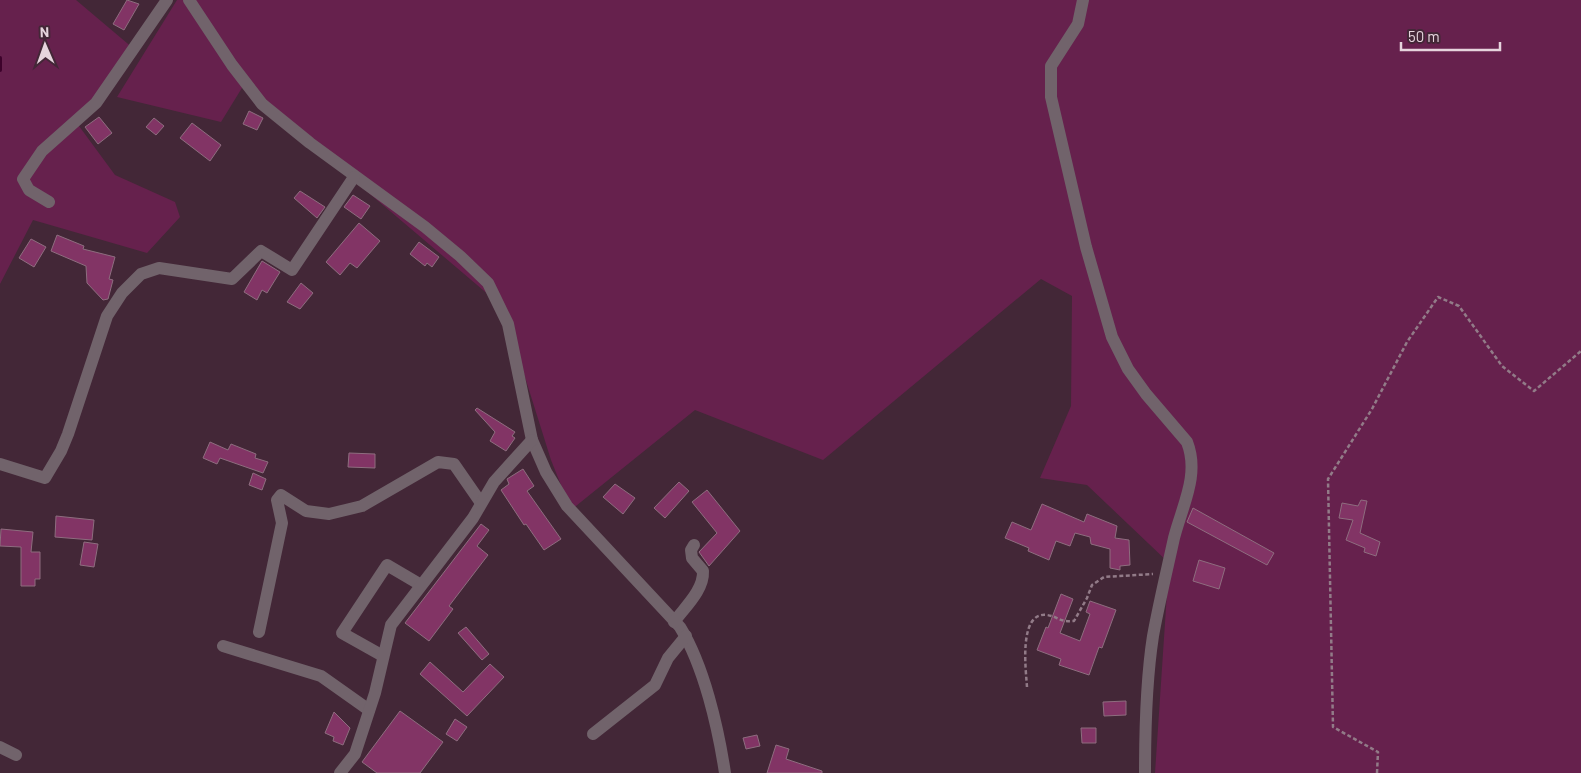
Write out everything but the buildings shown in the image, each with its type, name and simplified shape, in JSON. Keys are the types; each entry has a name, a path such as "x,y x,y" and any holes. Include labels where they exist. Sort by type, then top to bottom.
{"street":[{"path":"49,202 29,190 23,179 42,151 96,104 167,0"},
{"path":"189,0 232,65 262,104 354,177 425,227 460,256 488,283 508,324 532,440 546,472 567,506 686,636 701,675 725,773"},
{"path":"1083,0 1078,24 1051,66 1051,97 1086,248 1112,338 1128,369 1146,394 1187,442 1191,452 1191,484 1175,536 1153,635 1146,697 1145,773"},
{"path":"0,464 45,478 61,451 68,434 107,316 122,293 141,274 160,268 232,279 261,250 292,270 354,177"},
{"path":"340,773 354,754 369,710 391,625 473,518 494,482 532,440"},
{"path":"260,632 282,522 278,500 281,495 306,511 328,514 362,506 438,462 454,464 482,503"},
{"path":"674,622 700,587 703,579 703,571 692,558 691,550 694,545"},
{"path":"383,656 342,633 387,565 421,585"},
{"path":"593,734 655,685 668,658 686,636"},
{"path":"223,646 321,676 369,710"},
{"path":"0,747 16,755"}],"path":[{"path":"1377,773 1378,752 1333,727 1328,478 1372,409 1407,342 1438,298 1459,306 1502,366 1534,391 1581,351"},
{"path":"1027,687 1025,650 1028,628 1039,616 1048,615 1062,622 1074,620 1092,585 1104,577 1167,573"}],"shaded area":[{"path":"0,0 76,0 134,49 76,122 115,175 175,202 180,217 147,253 33,220 0,284"},
{"path":"177,0 1581,0 1581,773 1155,773 1169,563 1087,485 1040,478 1071,406 1072,296 1041,279 823,460 695,410 571,510 551,460 503,307 304,138 245,83 221,122 117,97"}],"waterway":[{"path":"0,58 0,70"}]}
